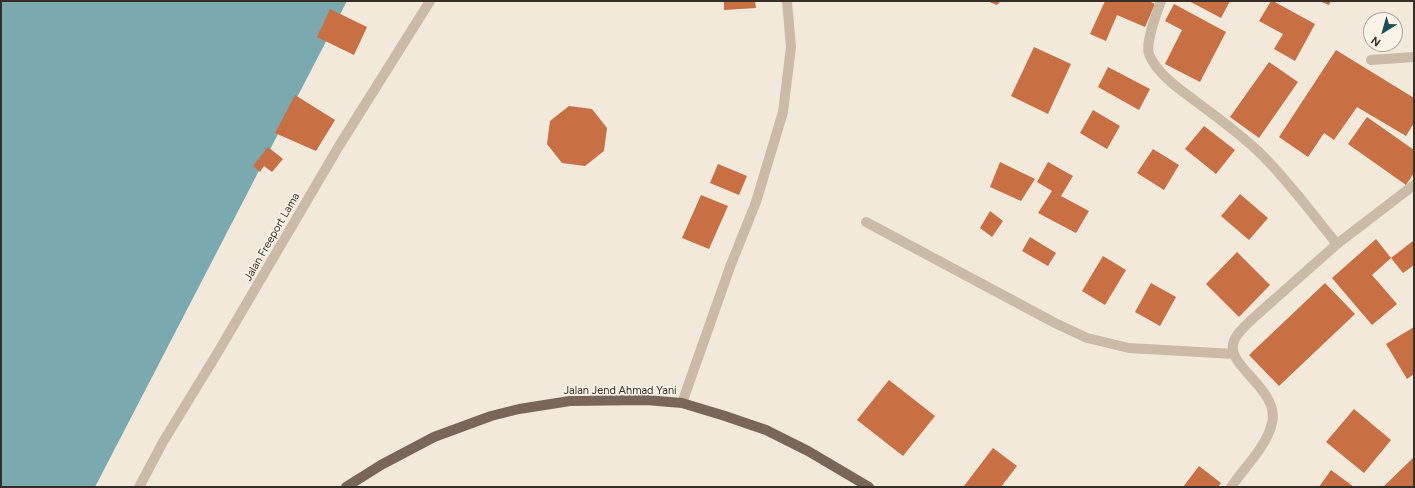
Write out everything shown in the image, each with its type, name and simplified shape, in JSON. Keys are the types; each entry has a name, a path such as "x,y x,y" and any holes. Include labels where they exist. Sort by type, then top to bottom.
{"main road":[{"name":"Jalan Jend Ahmad Yani","path":"346,487 381,465 434,437 491,416 519,409 570,401 646,400 682,403 766,430 808,451 869,487"}],"street":[{"name":"Jalan Freeport Lama","path":"139,487 162,442 218,352 339,146 430,1"},
{"path":"682,403 730,266 756,202 783,112 791,47 787,1"},
{"path":"1161,1 1149,38 1149,53 1160,71 1178,88 1231,127 1263,156 1285,180 1337,244"},
{"path":"1371,60 1414,57"},
{"path":"1231,487 1265,441 1272,423 1273,409 1263,391 1234,354 1232,346 1237,334 1250,320 1337,244 1414,185"},
{"path":"866,222 1055,323 1087,338 1129,348 1234,354"}],"water":[{"path":"1,1 347,1 95,487 1,487"}],"building":[{"path":"724,1 755,1 756,8 724,10"},
{"path":"987,1 1001,1 997,5"},
{"path":"1105,1 1149,1 1155,4 1145,27 1117,15 1106,41 1090,34"},
{"path":"1189,1 1230,1 1221,18"},
{"path":"1271,1 1315,24 1295,61 1274,49 1283,34 1259,21"},
{"path":"1319,1 1331,1 1329,5"},
{"path":"1174,4 1226,32 1200,82 1165,64 1182,30 1165,21"},
{"path":"330,9 367,27 354,55 317,37"},
{"path":"1034,47 1071,64 1048,114 1011,96"},
{"path":"1336,50 1414,98 1414,123 1406,136 1357,107 1334,140 1324,133 1308,157 1279,137"},
{"path":"1269,62 1298,82 1259,138 1230,117"},
{"path":"1108,67 1150,89 1139,110 1098,87"},
{"path":"295,95 335,120 316,151 275,133"},
{"path":"569,106 592,109 607,128 604,151 585,166 562,163 547,144 550,121"},
{"path":"1093,110 1120,126 1107,149 1080,133"},
{"path":"1367,117 1414,150 1414,173 1406,185 1348,144"},
{"path":"1204,126 1235,150 1216,174 1185,149"},
{"path":"268,147 283,159 272,172 264,166 260,172 253,166"},
{"path":"1153,149 1179,165 1164,190 1137,173"},
{"path":"1000,162 1035,179 1021,201 990,187"},
{"path":"1048,162 1073,176 1061,196 1089,211 1076,233 1038,213 1052,191 1037,182"},
{"path":"718,164 747,176 739,195 710,183"},
{"path":"1240,194 1268,218 1249,240 1221,216"},
{"path":"701,195 728,206 709,249 682,238"},
{"path":"990,211 1003,221 992,237 980,228"},
{"path":"1030,237 1056,253 1048,266 1022,251"},
{"path":"1376,239 1391,258 1372,275 1397,304 1372,325 1332,278"},
{"path":"1413,241 1414,265 1403,273 1391,258"},
{"path":"1237,252 1270,285 1239,317 1206,284"},
{"path":"1103,256 1126,270 1105,305 1082,291"},
{"path":"1151,283 1176,297 1160,326 1135,312"},
{"path":"1325,283 1355,314 1279,386 1249,355"},
{"path":"1414,327 1414,374 1407,379 1386,344"},
{"path":"889,380 935,416 903,456 857,420"},
{"path":"1354,409 1391,440 1364,473 1326,442"},
{"path":"993,448 1017,466 1001,487 965,487 964,486"},
{"path":"1414,457 1414,487 1383,487"},
{"path":"1199,466 1221,483 1218,487 1183,487"},
{"path":"1331,470 1354,487 1319,487"}]}
